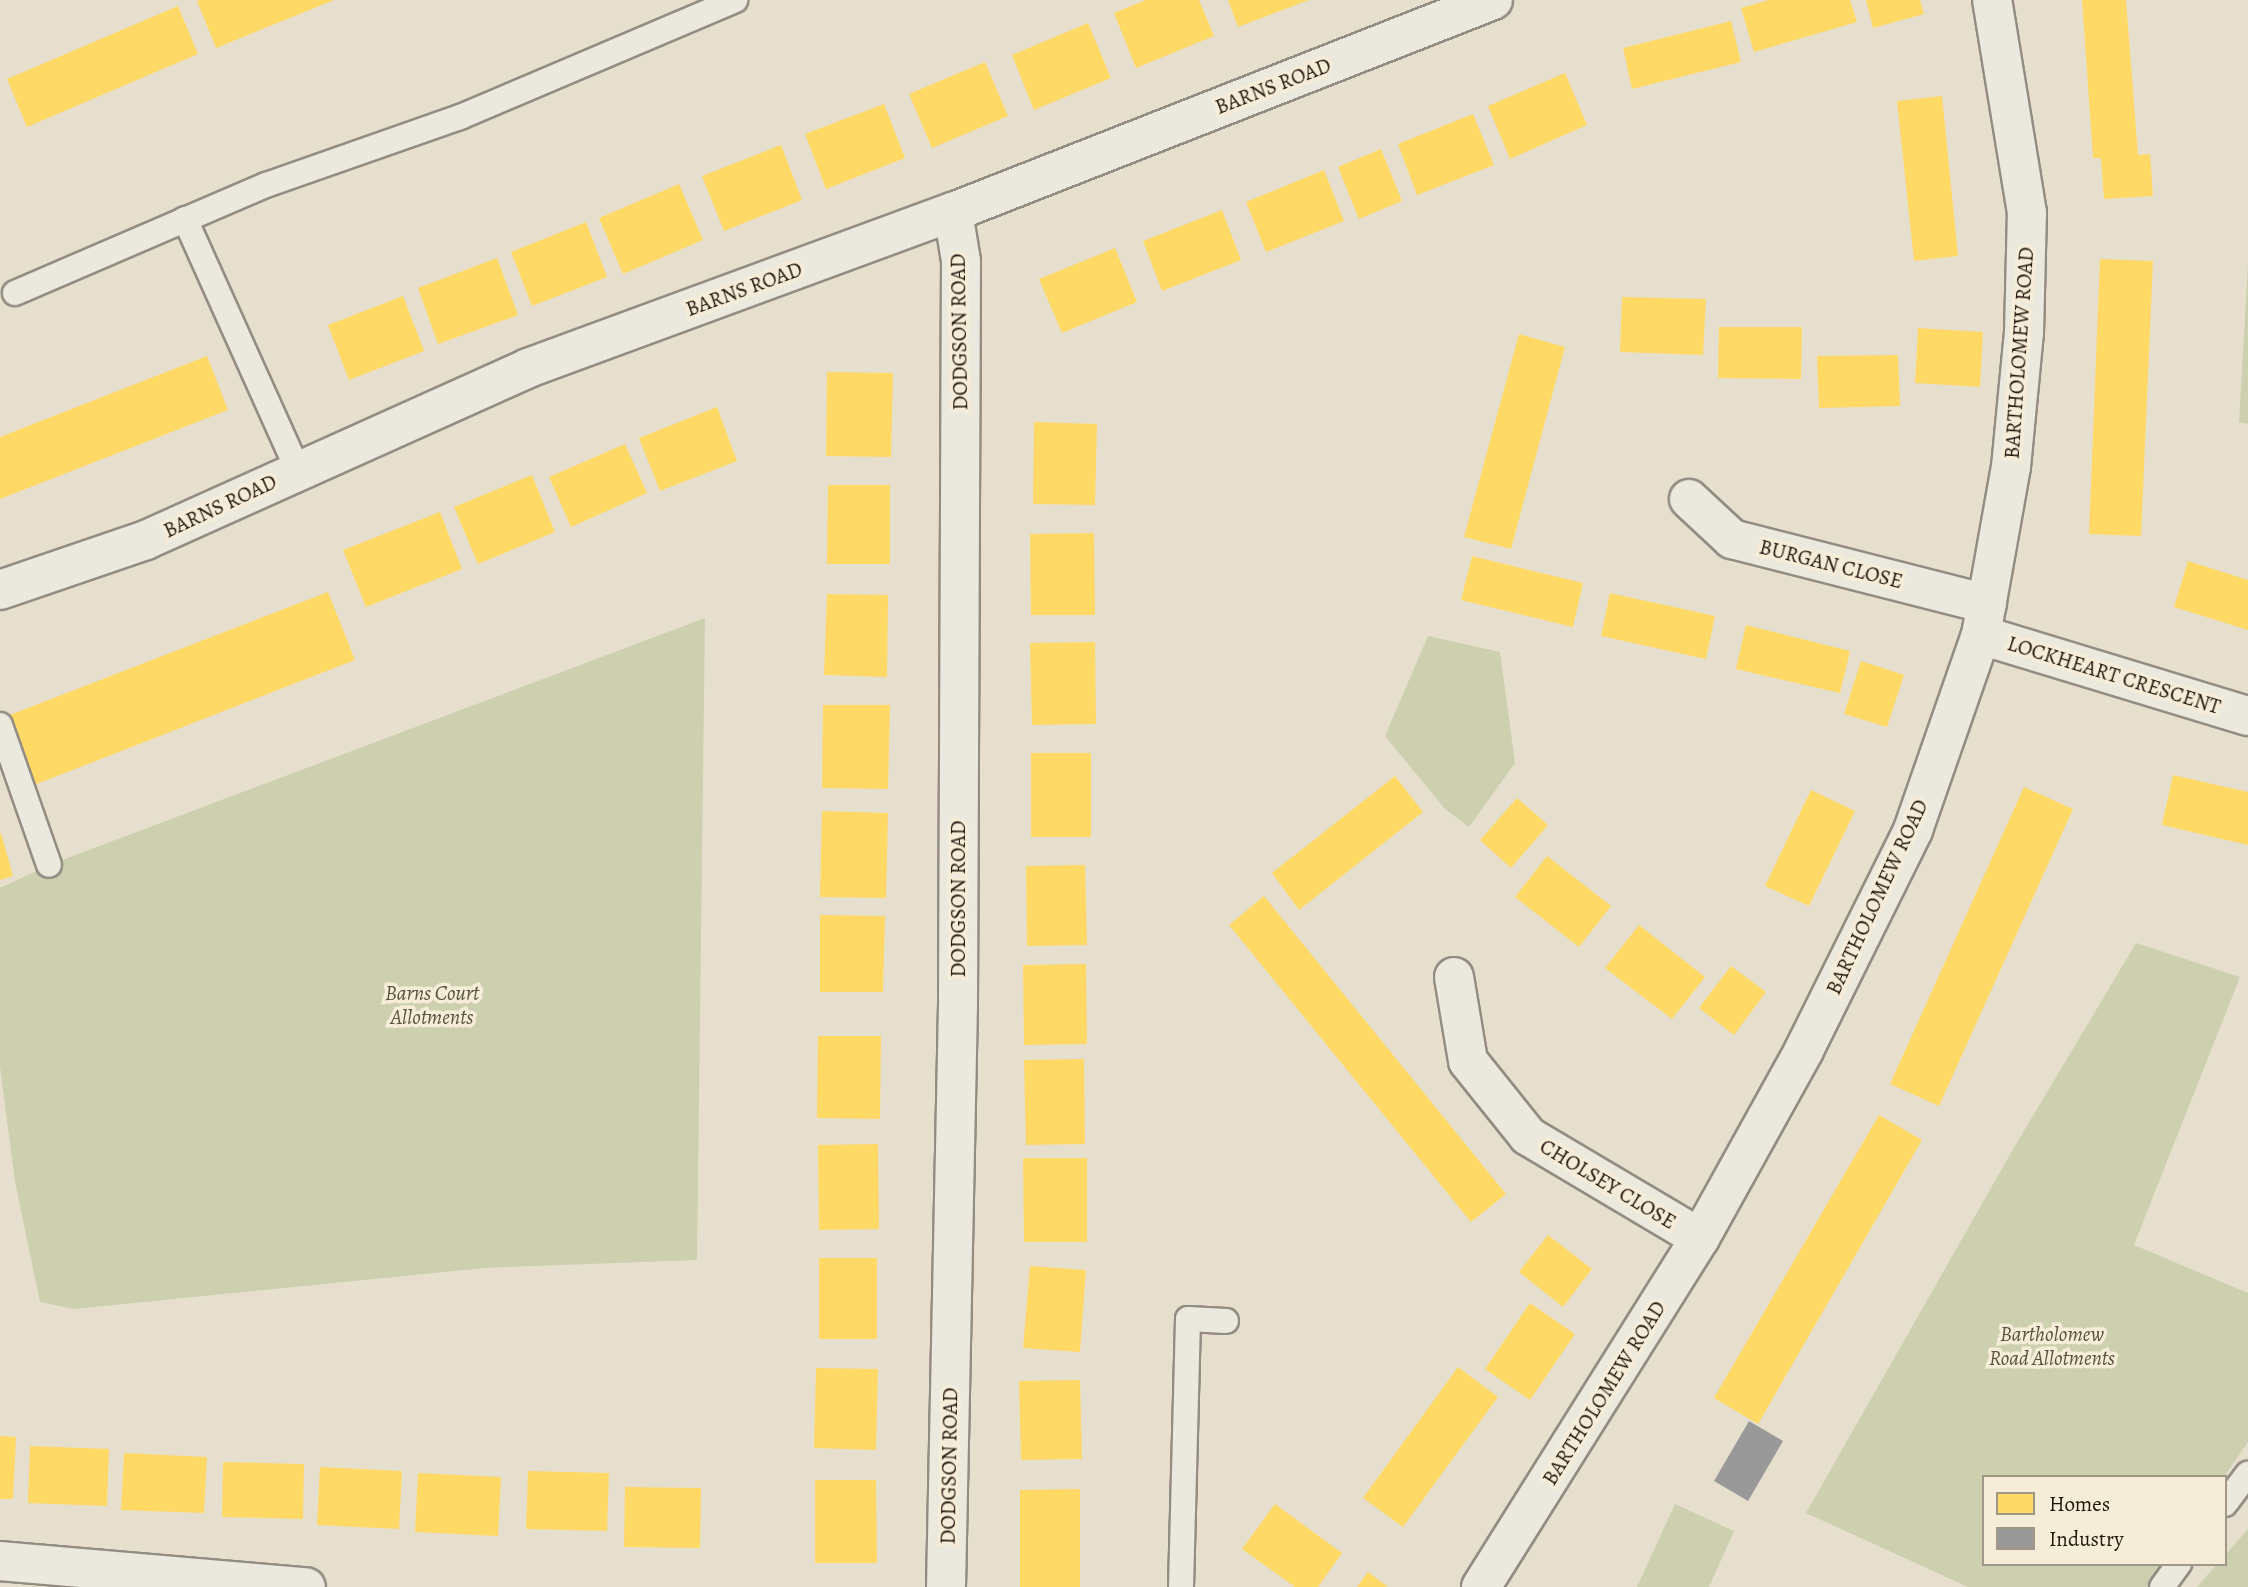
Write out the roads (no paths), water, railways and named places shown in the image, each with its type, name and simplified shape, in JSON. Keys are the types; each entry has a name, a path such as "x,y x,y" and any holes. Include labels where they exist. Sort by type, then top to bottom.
{"street":[{"name":"BARNS ROAD","path":"0,590 146,540 528,368 953,212 1493,0"},
{"name":"BARTHOLOMEW ROAD","path":"1481,1587 1700,1238 1804,1050 1913,830 1984,620 2011,467 2024,333 2027,213 1992,0"},
{"name":"DODGSON ROAD","path":"946,1587 958,1004 961,261 953,212"},
{"name":"BURGAN CLOSE","path":"1689,499 1732,539 1984,620"},
{"name":"LOCKHEART CRESCENT","path":"1984,620 2248,716"},
{"name":"CHOLSEY CLOSE","path":"1454,977 1468,1061 1528,1136 1700,1238"},
{"path":"0,1562 133,1579 306,1587"}],"lane":[{"path":"15,293 266,185 460,117 735,0"},
{"path":"185,219 298,470"},
{"path":"0,725 49,865"},
{"path":"1181,1587 1188,1319 1226,1321"},
{"path":"2227,1501 2248,1474"},
{"path":"2162,1587 2178,1566"}],"park label":[{"name":"Barns Court Allotments","path":"432,1005"},
{"name":"Bartholomew Road Allotments","path":"2052,1346"}]}
